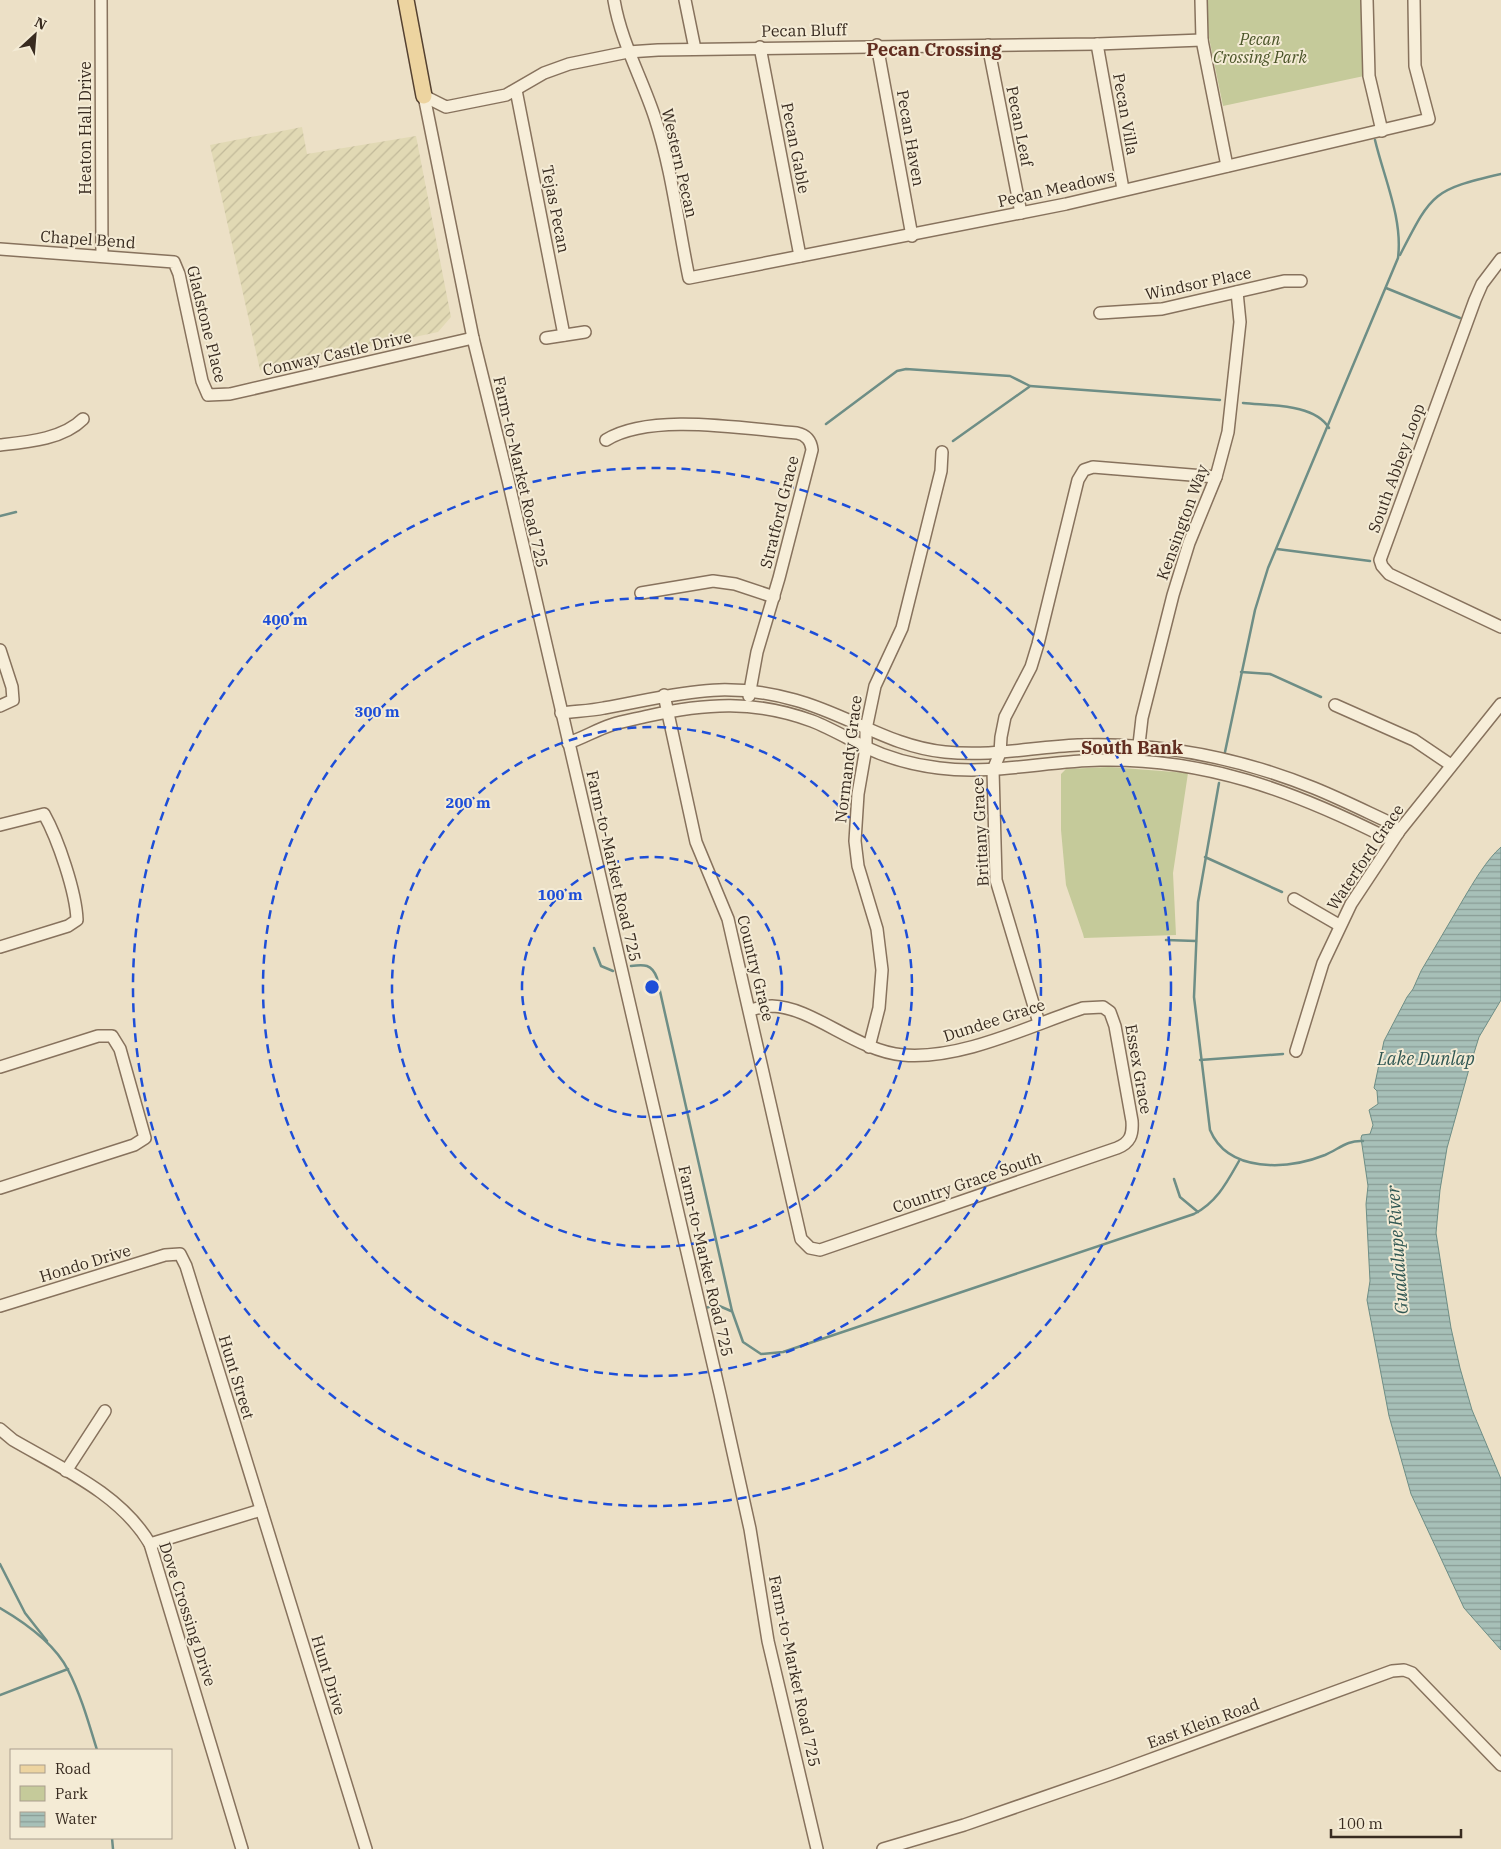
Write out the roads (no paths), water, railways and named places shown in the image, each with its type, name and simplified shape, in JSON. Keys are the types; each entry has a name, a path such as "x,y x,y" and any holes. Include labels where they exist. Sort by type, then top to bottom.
{"main road":[{"path":"406,0 424,96"}],"street":[{"name":"Heaton Hall Drive","path":"101,0 102,256"},
{"name":"Western Pecan","path":"614,0 628,52 640,77 661,138 689,278"},
{"path":"685,0 695,49"},
{"path":"1201,0 1202,40 1227,166"},
{"path":"1368,0 1369,76 1382,131"},
{"name":"Pecan Meadows","path":"689,278 912,236 1020,212 1066,204 1123,189 1429,119 1414,58 1414,0"},
{"name":"Pecan Bluff","path":"446,107 506,94 544,73 568,64 628,52 760,47 1097,44 1202,40"},
{"name":"Pecan Villa","path":"1097,44 1123,189"},
{"name":"Pecan Haven","path":"877,45 912,236"},
{"name":"Pecan Leaf","path":"988,45 1020,212"},
{"name":"Pecan Gable","path":"760,47 800,256"},
{"name":"Tejas Pecan","path":"516,90 564,334"},
{"path":"424,96 446,107 431,125"},
{"name":"Farm-to-Market Road 725","path":"424,96 472,338 508,480 722,1404 750,1529 768,1641 818,1849"},
{"name":"Chapel Bend","path":"0,249 174,262"},
{"name":"South Abbey Loop","path":"1501,259 1482,284 1475,300 1380,560 1384,570 1389,574 1501,627"},
{"name":"Gladstone Place","path":"174,262 179,274 202,381 208,395"},
{"name":"Windsor Place","path":"1100,313 1150,311 1284,281 1301,281"},
{"name":"Kensington Way","path":"1138,761 1142,718 1178,576 1216,478 1230,418 1240,322 1237,292"},
{"path":"546,338 585,332"},
{"name":"Conway Castle Drive","path":"208,395 230,394 472,338"},
{"path":"0,446 63,434 74,428 82,419"},
{"name":"Stratford Grace","path":"606,440 632,429 671,424 797,433 808,439 812,450 774,597 757,652 748,706"},
{"name":"Normandy Grace","path":"869,1047 879,1008 882,970 877,929 862,883 856,848 856,807 866,748 866,729 875,686 902,628 941,471 942,452"},
{"name":"Brittany Grace","path":"1039,1023 996,880 993,770 1000,754 1004,722 1035,656 1078,480 1084,470 1093,467 1216,478"},
{"path":"641,593 713,581 734,584 774,597"},
{"path":"0,650 12,687 13,700 0,706"},
{"path":"561,713 601,709 664,695 710,689 750,691 808,704 904,743 944,752 1000,754 1077,745 1139,747 1198,753 1265,770 1316,789 1393,824 1398,833 1385,837 1325,808 1252,781 1190,766 1138,761 1049,763 993,770 931,767 890,757 866,748 800,717 748,706 711,705 667,712 605,727 568,742"},
{"name":"Country Grace","path":"664,695 696,842 724,908 750,1010 801,1239 810,1248"},
{"name":"Waterford Grace","path":"1296,1051 1317,981 1339,925 1364,883 1398,833 1501,704"},
{"path":"1335,705 1414,740 1451,765"},
{"path":"601,709 605,727"},
{"path":"0,825 44,814 52,828 74,897 77,920 68,926 0,947"},
{"path":"1294,899 1339,925"},
{"name":"Dundee Grace","path":"750,1010 772,1006 787,1009 869,1047 902,1055 942,1054 970,1047 1087,1007 1100,1006 1106,1009"},
{"name":"Essex Grace","path":"1106,1009 1110,1012 1115,1026 1132,1121 1131,1137"},
{"path":"0,1067 98,1036 112,1036 120,1049 145,1138 134,1144 0,1188"},
{"name":"Country Grace South","path":"810,1248 820,1250 1117,1148 1127,1143 1131,1137"},
{"name":"Hondo Drive","path":"0,1306 165,1255 180,1254"},
{"name":"Hunt Street","path":"180,1254 186,1266 261,1510"},
{"path":"66,1471 105,1411"},
{"name":"Dove Crossing Drive","path":"0,1429 13,1440 105,1496 131,1516 150,1544 174,1616 242,1849"},
{"path":"150,1544 261,1510"},
{"name":"Hunt Drive","path":"261,1510 366,1849"},
{"name":"East Klein Road","path":"883,1849 1011,1808 1392,1671 1404,1670 1412,1673 1501,1765"}],"water":[{"name":"Lake Dunlap","path":"1501,847 1501,1000 1479,1037 1469,1069 1447,1148 1440,1190 1436,1233 1451,1328 1460,1368 1472,1410 1501,1479 1501,1650 1464,1608 1411,1494 1389,1416 1367,1300 1370,1281 1366,1204 1368,1186 1361,1138 1362,1135 1370,1134 1373,1125 1369,1110 1378,1104 1377,1091 1374,1088 1384,1041 1421,971 1476,878"}],"waterway":[{"path":"1225,752 1255,610 1268,568 1398,258 1398,228 1392,199 1375,140"},
{"path":"1400,255 1420,218 1437,197 1447,190 1501,174"},
{"path":"1386,288 1460,318"},
{"path":"826,424 897,371 906,369 1010,376 1030,386 1220,400"},
{"path":"953,441 1029,387"},
{"path":"1243,403 1290,407 1302,410 1313,414 1329,428"},
{"path":"0,516 16,512"},
{"path":"1277,549 1370,561"},
{"path":"1241,672 1270,674 1321,697"},
{"path":"1219,783 1198,902 1194,997 1210,1130 1219,1144 1230,1154 1244,1161 1260,1164 1277,1165 1310,1160 1325,1155 1348,1143 1363,1141"},
{"path":"1205,857 1282,892"},
{"path":"1166,940 1196,941"},
{"path":"594,948 601,966 613,971"},
{"path":"631,966 647,966 653,970 657,978 732,1311 743,1342 761,1354 783,1352 1194,1214 1209,1204 1215,1197 1226,1184 1239,1161"},
{"path":"1200,1060 1283,1054"},
{"path":"1174,1179 1180,1197 1198,1212"},
{"path":"705,1308 717,1305 731,1311"},
{"path":"0,1564 25,1613 47,1641"},
{"path":"0,1608 38,1634 62,1660 77,1689 97,1749"},
{"path":"0,1695 68,1669"},
{"path":"112,1839 113,1849"}],"district":[{"name":"Pecan Crossing","path":"934,49"},
{"name":"South Bank","path":"1132,747"}],"park label":[{"name":"Pecan Crossing Park","path":"1260,48"}],"water label":[{"name":"Guadalupe River","path":"1397,1250"}]}
